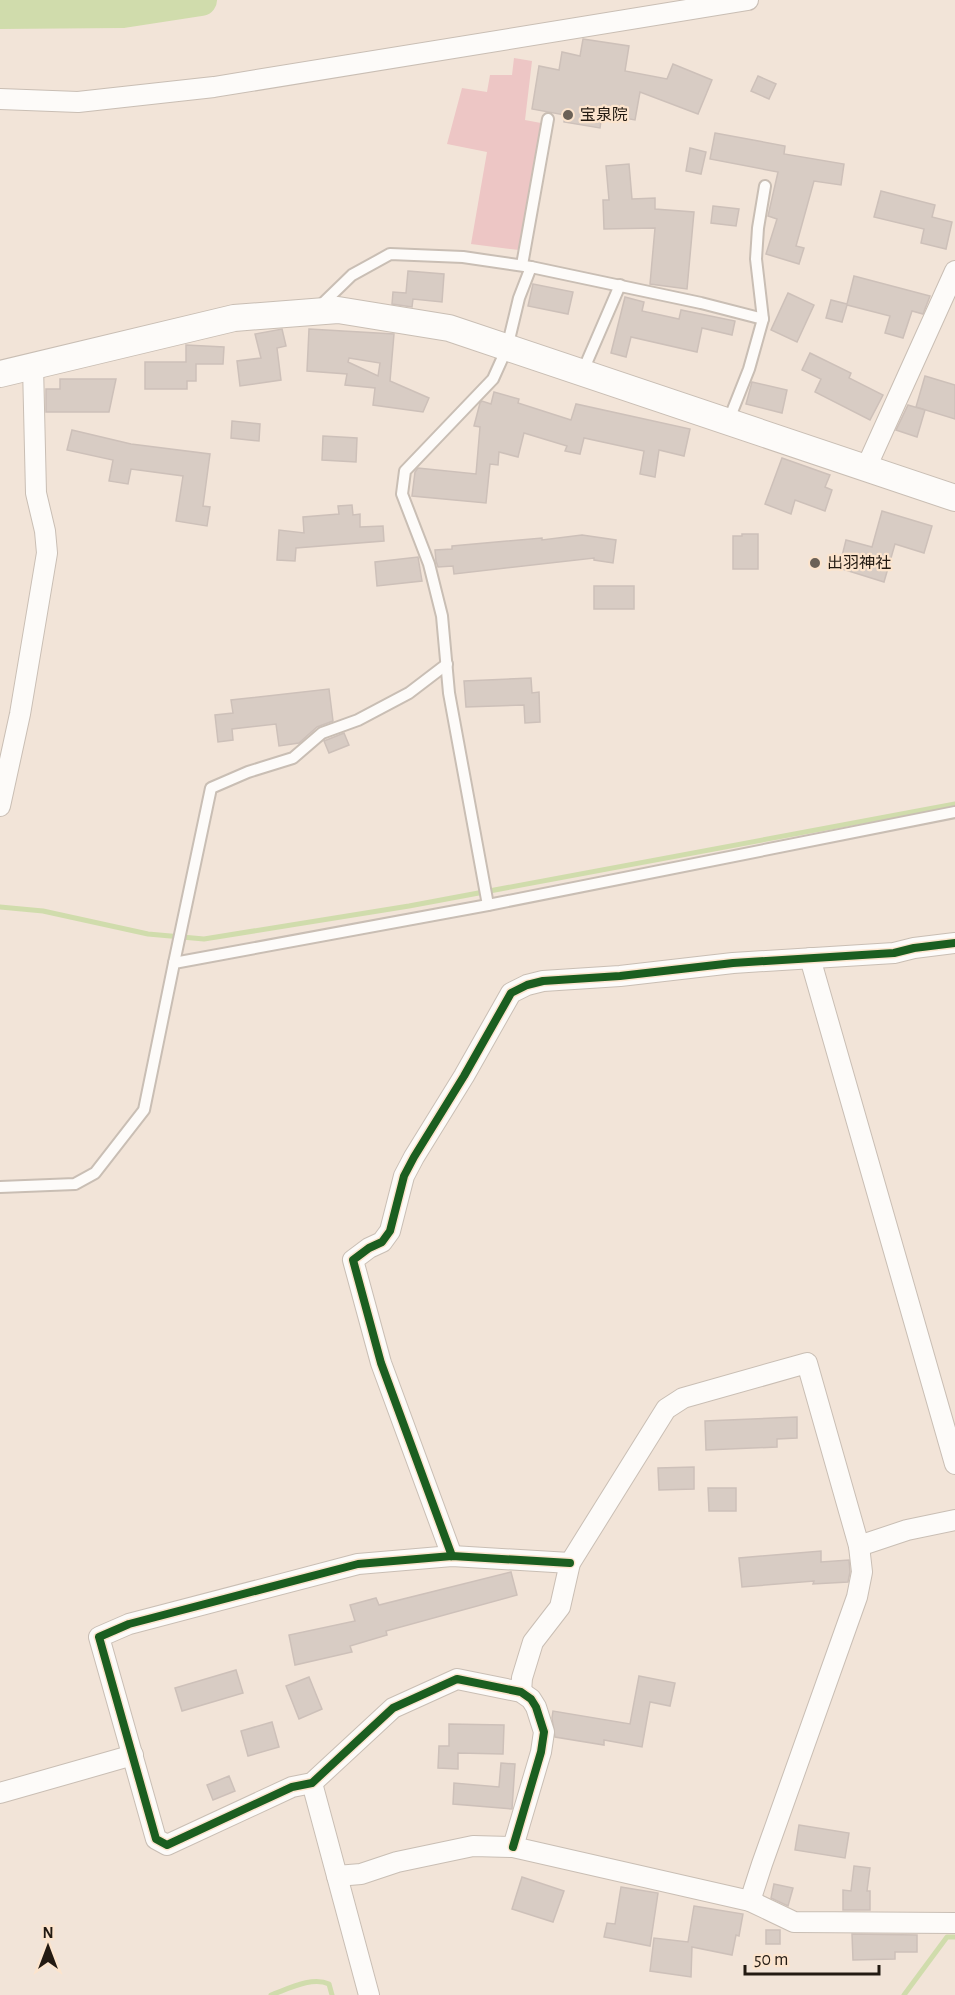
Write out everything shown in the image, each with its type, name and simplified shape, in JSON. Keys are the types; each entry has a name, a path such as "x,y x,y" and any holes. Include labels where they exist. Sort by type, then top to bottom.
{"street":[{"path":"0,99 78,102 214,87 748,0"},
{"path":"866,468 955,271"},
{"path":"0,374 234,318 338,310 448,328 955,498"},
{"path":"0,806 20,714 47,553 45,531 36,493 33,366"},
{"path":"452,1556 381,1363 353,1260 382,1242 390,1231 404,1176 511,993 527,985 543,981 620,976 733,963 894,953 914,948 955,944"},
{"path":"810,958 955,1464"},
{"path":"521,1692 522,1678 533,1642 560,1608 570,1563 666,1410 683,1398 807,1363 859,1546 862,1572 857,1597 750,1901"},
{"path":"859,1546 907,1530 955,1520"},
{"path":"513,1847 541,1752 544,1732 536,1707 531,1699 521,1692 457,1679 393,1708 312,1783 292,1787 167,1845 156,1839 99,1637 129,1624 358,1564 452,1556 570,1563"},
{"path":"0,1793 134,1755"},
{"path":"312,1783 369,1995"},
{"path":"337,1876 361,1874 397,1863 472,1846 513,1847 750,1901 794,1922 955,1923"}],"lane":[{"path":"488,905 448,693 442,616 429,564 402,494 405,471 493,379 507,348 526,266 548,119"},
{"path":"728,422 749,369 763,319 756,259 758,228 765,186"},
{"path":"313,312 352,275 390,254 463,257 526,266 620,285 763,319"},
{"path":"582,373 620,285"},
{"path":"0,1187 75,1184 94,1173 144,1110 180,926 211,788 248,772 293,758 322,733 358,720 409,693 447,664"},
{"path":"174,963 488,905 955,812"}],"shaded area":[{"path":"514,58 532,61 525,120 541,123 519,250 471,244 487,152 447,144 462,88 487,92 490,75 512,75"}],"building":[{"path":"583,39 629,46 625,71 667,79 673,64 712,80 698,114 640,92 635,120 602,114 600,128 564,122 565,115 532,109 539,66 559,70 562,52 580,56"},
{"path":"758,76 776,84 769,99 751,91"},
{"path":"715,133 785,146 784,154 844,164 841,185 814,181 796,246 804,248 799,264 766,254 777,219 768,216 778,172 710,159"},
{"path":"690,148 706,152 701,174 686,171"},
{"path":"629,164 632,199 655,198 655,209 694,212 687,289 650,284 655,228 604,229 603,200 609,200 606,166"},
{"path":"881,191 935,205 932,217 952,222 946,249 921,243 924,229 874,217"},
{"path":"713,206 739,209 736,226 711,223"},
{"path":"408,271 444,274 442,302 413,299 412,307 392,304 393,292 406,293"},
{"path":"854,276 930,296 923,314 912,311 903,338 885,333 890,316 847,305 842,322 826,318 831,300 847,304"},
{"path":"533,284 573,292 568,314 528,306"},
{"path":"788,293 814,305 797,342 771,330"},
{"path":"625,297 644,302 642,311 679,319 681,310 735,321 732,335 702,328 697,352 631,337 626,357 611,353"},
{"path":"282,329 286,346 277,348 281,380 240,386 237,361 261,358 255,334"},
{"path":"309,329 394,334 390,381 429,398 423,412 373,405 375,388 345,385 347,374 307,371","holes":["349,358 380,363 378,376 348,362"]},
{"path":"186,345 224,347 223,364 196,364 196,381 187,381 187,389 145,389 145,362 186,362"},
{"path":"810,353 851,373 849,378 883,395 870,420 815,392 821,379 802,370"},
{"path":"925,376 955,385 955,419 916,407"},
{"path":"60,379 116,379 109,412 46,412 46,389 60,389"},
{"path":"752,382 787,390 782,413 746,404"},
{"path":"494,392 519,399 518,403 571,420 576,404 690,429 684,456 659,450 655,477 640,474 644,451 584,438 580,454 565,451 567,446 524,433 518,457 499,452 498,465 490,464 486,503 412,496 415,472 418,468 476,474 480,427 474,426 480,403 482,401 491,404"},
{"path":"908,405 925,410 917,437 896,430"},
{"path":"232,421 260,424 259,441 231,438"},
{"path":"72,430 131,444 210,454 203,506 210,507 207,526 176,521 183,476 131,469 128,484 109,481 113,460 67,450"},
{"path":"323,436 357,438 356,462 322,460"},
{"path":"782,458 830,475 825,487 832,490 825,511 795,500 791,514 765,504"},
{"path":"352,505 353,515 360,514 360,527 383,526 384,541 296,548 295,561 277,560 279,530 304,533 303,517 339,514 338,506"},
{"path":"882,511 932,526 924,553 895,544 884,582 839,568 846,540 872,547"},
{"path":"742,534 758,534 758,569 733,569 733,536 742,536"},
{"path":"582,535 616,540 613,563 594,560 594,558 454,574 453,566 438,567 436,561 435,550 452,549 452,546"},
{"path":"418,557 422,581 377,586 375,562"},
{"path":"594,586 634,586 634,609 594,609"},
{"path":"531,678 532,693 539,692 540,722 525,723 524,705 466,707 464,681"},
{"path":"329,689 333,721 317,727 299,743 279,746 276,724 232,729 233,740 218,742 215,715 233,713 231,700"},
{"path":"344,733 349,745 329,753 324,741"},
{"path":"797,1417 797,1438 777,1439 777,1447 706,1450 705,1421"},
{"path":"694,1467 694,1489 659,1490 658,1468"},
{"path":"708,1488 736,1488 736,1511 709,1511"},
{"path":"821,1551 821,1562 849,1560 848,1582 813,1584 814,1581 742,1587 739,1558"},
{"path":"511,1572 517,1595 386,1631 387,1635 350,1646 352,1652 295,1665 289,1635 355,1621 350,1605 376,1598 379,1605"},
{"path":"236,1670 243,1693 182,1711 175,1688"},
{"path":"639,1676 675,1683 670,1706 650,1702 642,1747 604,1740 604,1745 555,1737 553,1711 630,1724"},
{"path":"309,1677 322,1709 299,1719 286,1686"},
{"path":"272,1722 279,1747 248,1756 241,1731"},
{"path":"449,1724 504,1725 503,1754 458,1753 458,1769 438,1768 439,1746 449,1746"},
{"path":"501,1763 515,1764 512,1809 453,1804 454,1783 499,1787"},
{"path":"229,1776 235,1791 213,1800 207,1785"},
{"path":"799,1825 849,1833 845,1858 795,1850"},
{"path":"854,1866 870,1868 867,1891 870,1891 870,1910 843,1910 843,1890 851,1891"},
{"path":"522,1877 564,1891 553,1922 512,1909"},
{"path":"774,1884 793,1888 788,1906 771,1898"},
{"path":"621,1887 658,1893 650,1946 604,1937 607,1923 615,1924"},
{"path":"694,1906 743,1914 739,1936 736,1935 732,1955 692,1947 691,1977 650,1971 654,1938 688,1942"},
{"path":"766,1930 780,1930 780,1944 766,1944"},
{"path":"852,1934 917,1935 917,1952 895,1952 895,1959 853,1960"}],"waterway":[{"path":"0,13 123,12 201,0"},
{"path":"0,907 43,911 148,934 204,939 409,906 955,804"},
{"path":"904,1995 947,1937 955,1937"},
{"path":"271,1995 308,1982 329,1984 332,1995"}],"cycle path":[{"path":"452,1556 381,1363 353,1260 382,1242 390,1231 404,1176 511,993 527,985 543,981 620,976 733,963 894,953 955,943"},
{"path":"513,1847 541,1752 544,1732 536,1707 531,1699 521,1692 457,1679 393,1708 312,1783 292,1787 167,1845 156,1839 99,1637 129,1624 358,1564 452,1556 570,1563"}],"place":[{"name":"宝泉院","path":"568,115"},
{"name":"出羽神社","path":"815,563"}]}
